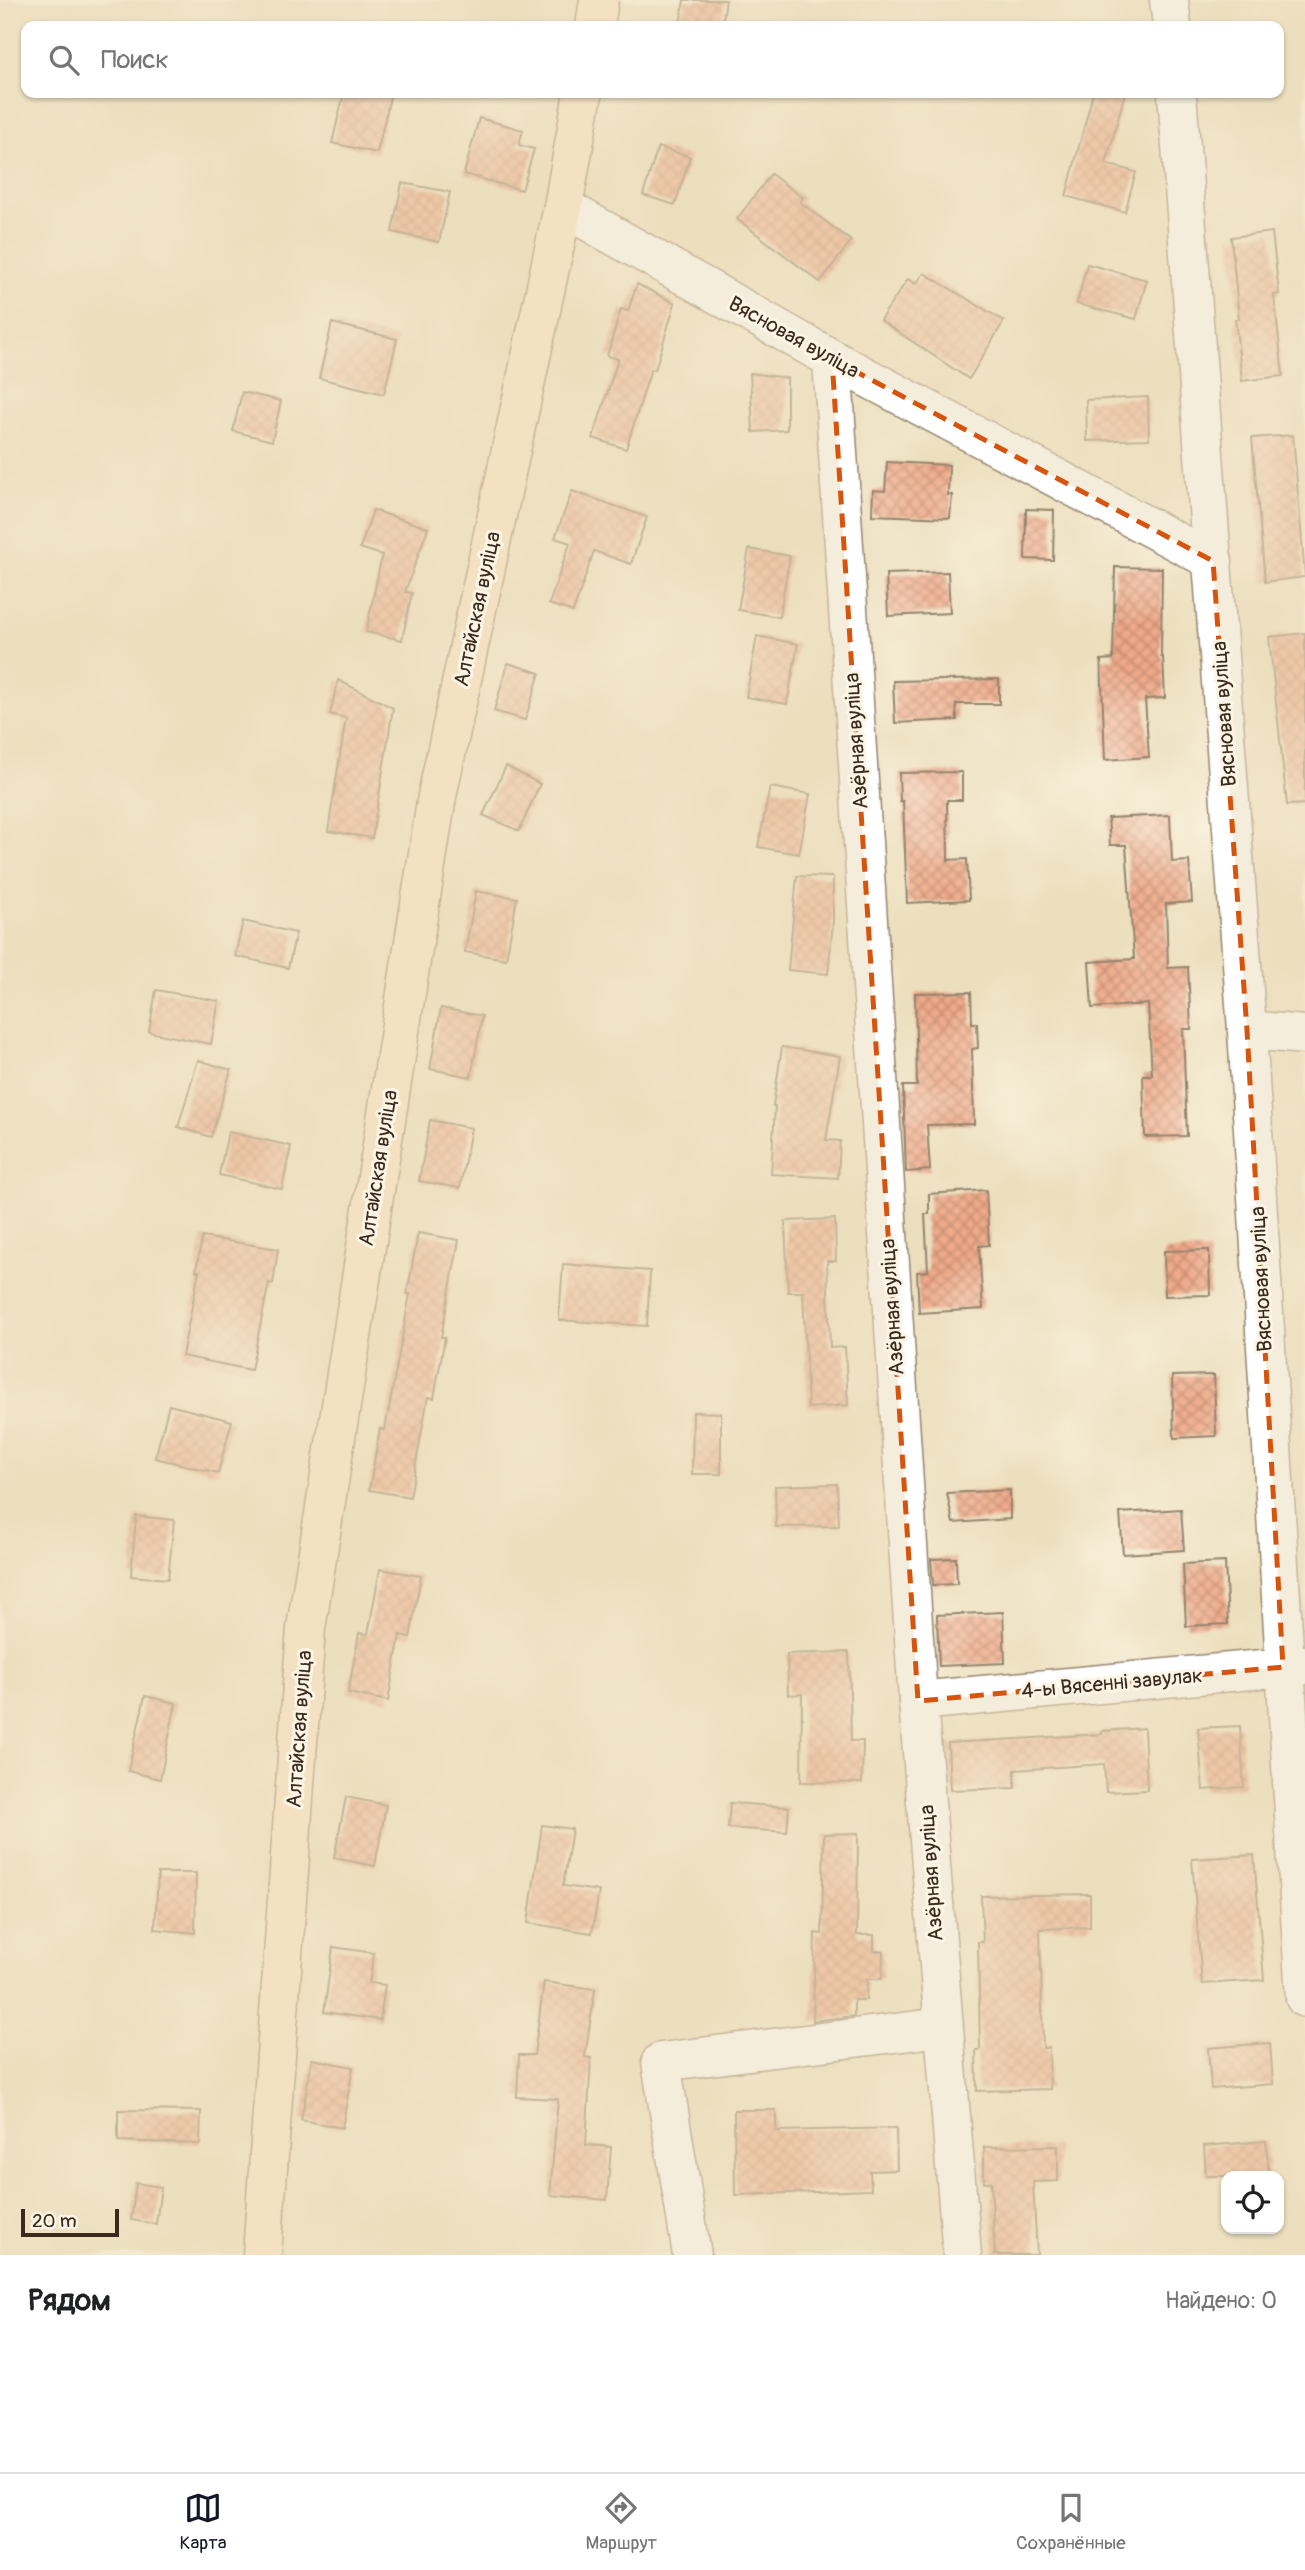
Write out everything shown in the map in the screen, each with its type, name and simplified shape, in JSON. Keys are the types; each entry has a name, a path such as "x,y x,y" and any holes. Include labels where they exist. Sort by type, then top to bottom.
{"main road":[{"path":"596,21 599,0"},
{"name":"Алтайская вуліца","path":"262,2255 306,1628 437,796 563,207 582,98"}],"street":[{"path":"1170,0 1171,21"},
{"name":"Вясновая вуліца","path":"1177,98 1294,1666 1305,1998"},
{"name":"Вясновая вуліца","path":"563,207 832,359 1213,561"},
{"name":"Азёрная вуліца","path":"832,359 918,1701 962,2255"},
{"path":"1247,1030 1305,1035"},
{"name":"4-ы Вясенні завулак","path":"918,1701 1294,1666"},
{"path":"692,2255 661,2062 943,2027"}],"highlighted area":[{"path":"832,359 1213,561 1247,1030 1283,1667 918,1701"}],"building":[{"path":"684,0 726,0 723,21 680,21"},
{"path":"343,98 390,98 377,153 332,143"},
{"path":"1092,98 1124,98 1106,164 1136,172 1125,212 1066,196"},
{"path":"479,118 523,130 519,145 534,149 522,190 464,174"},
{"path":"658,147 690,157 675,205 643,195"},
{"path":"771,174 803,198 800,202 851,241 820,282 737,219"},
{"path":"402,183 450,192 439,242 392,232"},
{"path":"1272,232 1279,294 1274,295 1283,376 1242,381 1235,319 1239,319 1231,237"},
{"path":"1087,264 1147,280 1136,319 1077,304"},
{"path":"924,273 1004,321 969,379 880,320 908,279 916,284"},
{"path":"637,284 675,303 655,370 651,369 626,449 593,438 618,359 607,356 621,309 628,311"},
{"path":"332,323 397,339 384,394 319,378"},
{"path":"750,373 787,378 787,430 753,432"},
{"path":"242,392 281,401 272,441 233,431"},
{"path":"1148,397 1149,439 1087,441 1086,400"},
{"path":"1293,435 1305,577 1265,582 1252,438"},
{"path":"887,462 949,465 948,495 952,495 950,518 872,515 873,490 885,491"},
{"path":"572,491 647,517 631,564 594,551 573,612 549,604 570,543 555,538"},
{"path":"1026,509 1054,510 1053,560 1025,559"},
{"path":"373,510 428,528 405,592 412,593 402,640 366,632 382,555 360,548"},
{"path":"749,549 790,556 779,617 738,610"},
{"path":"1115,567 1162,568 1161,657 1165,698 1145,699 1149,757 1105,760 1101,660 1113,659"},
{"path":"948,572 950,613 888,616 886,574"},
{"path":"1305,633 1305,804 1287,805 1269,637"},
{"path":"757,636 798,644 787,704 746,697"},
{"path":"508,663 540,673 525,720 494,711"},
{"path":"999,679 999,704 956,704 957,720 895,723 893,681"},
{"path":"338,680 393,708 372,838 328,831 346,718 330,714"},
{"path":"506,766 540,784 519,831 483,815"},
{"path":"962,772 962,800 947,800 948,860 967,859 969,900 907,903 903,801 900,801 899,773"},
{"path":"770,787 810,794 799,854 758,847"},
{"path":"1170,815 1172,862 1189,861 1192,902 1166,904 1168,968 1188,967 1191,1029 1183,1029 1187,1136 1145,1137 1143,1075 1152,1075 1148,1004 1092,1008 1089,962 1134,959 1126,845 1110,845 1108,818"},
{"path":"797,876 833,877 833,922 828,974 788,970"},
{"path":"476,891 517,898 506,959 465,952"},
{"path":"243,921 296,933 288,968 235,956"},
{"path":"156,990 219,1001 211,1044 149,1032"},
{"path":"971,992 972,1023 977,1023 978,1048 972,1049 974,1124 927,1125 930,1170 906,1172 903,1086 917,1086 915,993"},
{"path":"441,1008 482,1016 471,1077 430,1069"},
{"path":"782,1047 840,1056 826,1140 840,1141 838,1178 771,1174 773,1106"},
{"path":"198,1060 231,1070 211,1137 178,1127"},
{"path":"430,1120 471,1128 460,1188 419,1181"},
{"path":"228,1132 291,1146 282,1189 219,1175"},
{"path":"986,1190 989,1245 979,1246 983,1309 919,1313 917,1272 928,1271 925,1214 929,1214 929,1194"},
{"path":"835,1219 836,1261 827,1261 830,1348 845,1347 848,1405 808,1408 803,1292 788,1292 785,1221"},
{"path":"418,1233 459,1240 441,1337 445,1337 434,1398 428,1397 410,1497 369,1490 380,1429 385,1430 410,1294 407,1294"},
{"path":"202,1237 278,1249 273,1284 269,1283 251,1370 182,1356 199,1271 196,1271"},
{"path":"1209,1250 1210,1295 1165,1296 1164,1251"},
{"path":"563,1264 650,1271 647,1326 559,1320"},
{"path":"1214,1375 1216,1436 1174,1438 1172,1376"},
{"path":"169,1405 232,1421 218,1473 155,1458"},
{"path":"693,1412 721,1413 721,1474 692,1474"},
{"path":"837,1484 839,1526 776,1527 775,1486"},
{"path":"1010,1490 1010,1519 953,1523 947,1493"},
{"path":"1181,1509 1184,1550 1123,1554 1120,1513"},
{"path":"136,1516 174,1520 168,1579 131,1576"},
{"path":"956,1558 957,1584 933,1585 931,1559"},
{"path":"1225,1562 1228,1624 1186,1626 1183,1564"},
{"path":"380,1569 421,1576 410,1637 400,1635 388,1701 348,1693 359,1633 368,1634"},
{"path":"1003,1612 1005,1663 939,1666 937,1615"},
{"path":"849,1652 851,1741 863,1741 862,1783 801,1782 802,1694 788,1695 787,1654"},
{"path":"145,1696 176,1703 160,1779 128,1771"},
{"path":"1240,1726 1244,1787 1203,1790 1198,1728"},
{"path":"1144,1728 1147,1790 1106,1792 1104,1764 1015,1770 1015,1788 950,1790 948,1743 1102,1734 1102,1731"},
{"path":"346,1797 386,1805 375,1866 334,1858"},
{"path":"730,1803 789,1807 787,1832 728,1828"},
{"path":"542,1825 572,1829 563,1886 599,1891 592,1933 528,1923"},
{"path":"858,1833 857,1935 874,1935 874,1951 883,1951 882,1979 867,1979 866,2000 854,2000 854,2016 813,2021 815,1933 822,1934 824,1834"},
{"path":"1254,1855 1264,1980 1202,1984 1192,1859"},
{"path":"158,1873 196,1873 195,1933 155,1929"},
{"path":"1090,1894 1090,1927 1040,1929 1043,2048 1049,2048 1050,2089 977,2091 976,2050 980,2050 978,1942 983,1942 981,1896"},
{"path":"333,1947 374,1953 369,1983 385,1985 380,2020 324,2012"},
{"path":"544,1982 595,1989 585,2057 591,2058 586,2145 611,2147 607,2200 550,2195 558,2099 517,2097 519,2055 534,2055"},
{"path":"1270,2043 1273,2084 1211,2089 1208,2048"},
{"path":"312,2059 353,2067 342,2128 301,2120"},
{"path":"118,2110 201,2111 200,2144 118,2141"},
{"path":"734,2110 776,2110 776,2131 896,2128 897,2170 870,2171 871,2190 735,2195"},
{"path":"1266,2141 1269,2171 1221,2171 1221,2176 1206,2176 1204,2146"},
{"path":"1058,2146 1058,2181 1033,2182 1037,2255 995,2255 991,2182 984,2182 984,2147"},
{"path":"136,2183 161,2187 156,2224 131,2220"}]}
